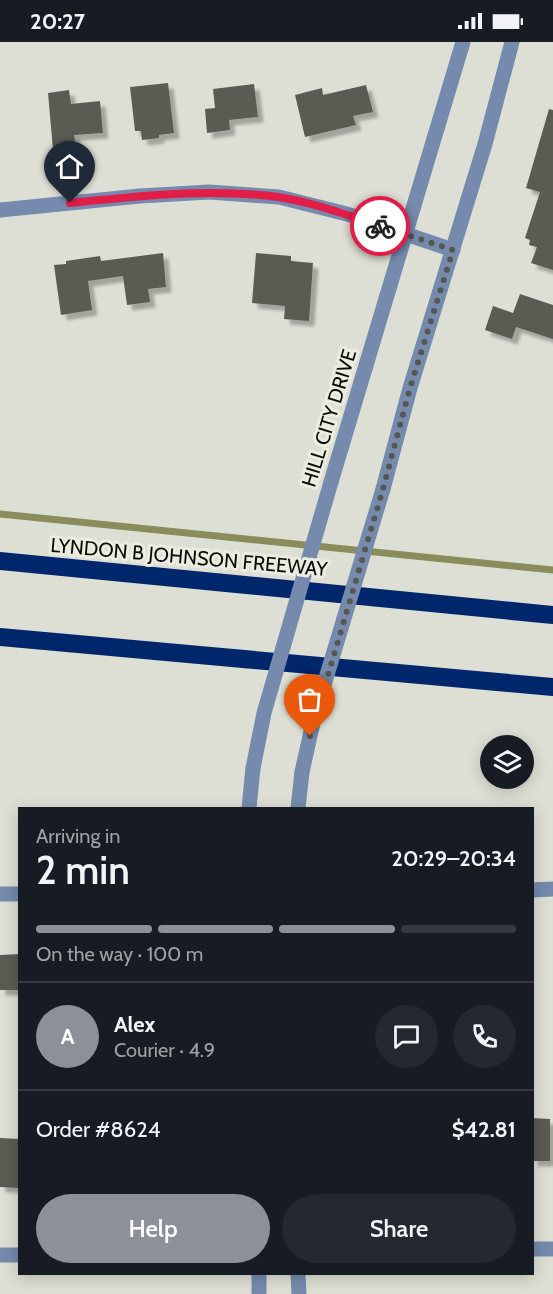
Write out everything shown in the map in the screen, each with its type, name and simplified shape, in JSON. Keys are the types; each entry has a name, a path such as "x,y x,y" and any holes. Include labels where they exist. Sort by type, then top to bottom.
{"highway":[{"name":"LYNDON B JOHNSON FREEWAY","path":"0,561 553,615"},
{"path":"0,637 553,687"}],"street":[{"name":"HILL CITY DRIVE","path":"249,807 253,768 264,713 463,42"},
{"path":"298,807 302,772 314,718 383,489 410,388 485,144 512,42"},
{"path":"0,210 140,196 209,192 279,197 347,214 453,250"},
{"path":"534,890 553,889"},
{"path":"0,894 18,894"},
{"path":"534,1250 553,1249"},
{"path":"0,1255 18,1255"},
{"path":"259,1275 259,1294"},
{"path":"298,1275 299,1294"}],"building":[{"path":"168,83 174,133 142,140 141,131 135,131 130,87"},
{"path":"254,84 258,117 229,120 230,130 207,133 205,109 215,108 213,89"},
{"path":"366,85 373,112 353,116 356,125 305,137 295,95 322,88 323,95"},
{"path":"69,90 71,104 100,101 103,133 74,135 76,147 53,150 48,93"},
{"path":"549,109 553,110 553,270 531,263 537,247 529,245 530,240 525,238 540,192 526,188"},
{"path":"163,253 166,287 148,289 150,302 127,305 123,276 88,281 92,310 61,315 54,265 100,256 101,261"},
{"path":"256,253 291,256 291,261 313,263 309,321 284,319 285,306 252,303"},
{"path":"520,294 553,305 553,339 516,327 512,339 485,330 493,306 513,313"},
{"path":"18,954 18,990 0,990 0,955"},
{"path":"534,1118 550,1119 550,1161 534,1161"},
{"path":"0,1138 18,1139 18,1188 0,1187"}],"waterway":[{"path":"0,514 553,570"}],"way so far":[{"path":"310,736 383,489 410,388 453,250 380,226"}],"route":[{"path":"70,203 209,192 279,197 347,214 380,226"}]}
